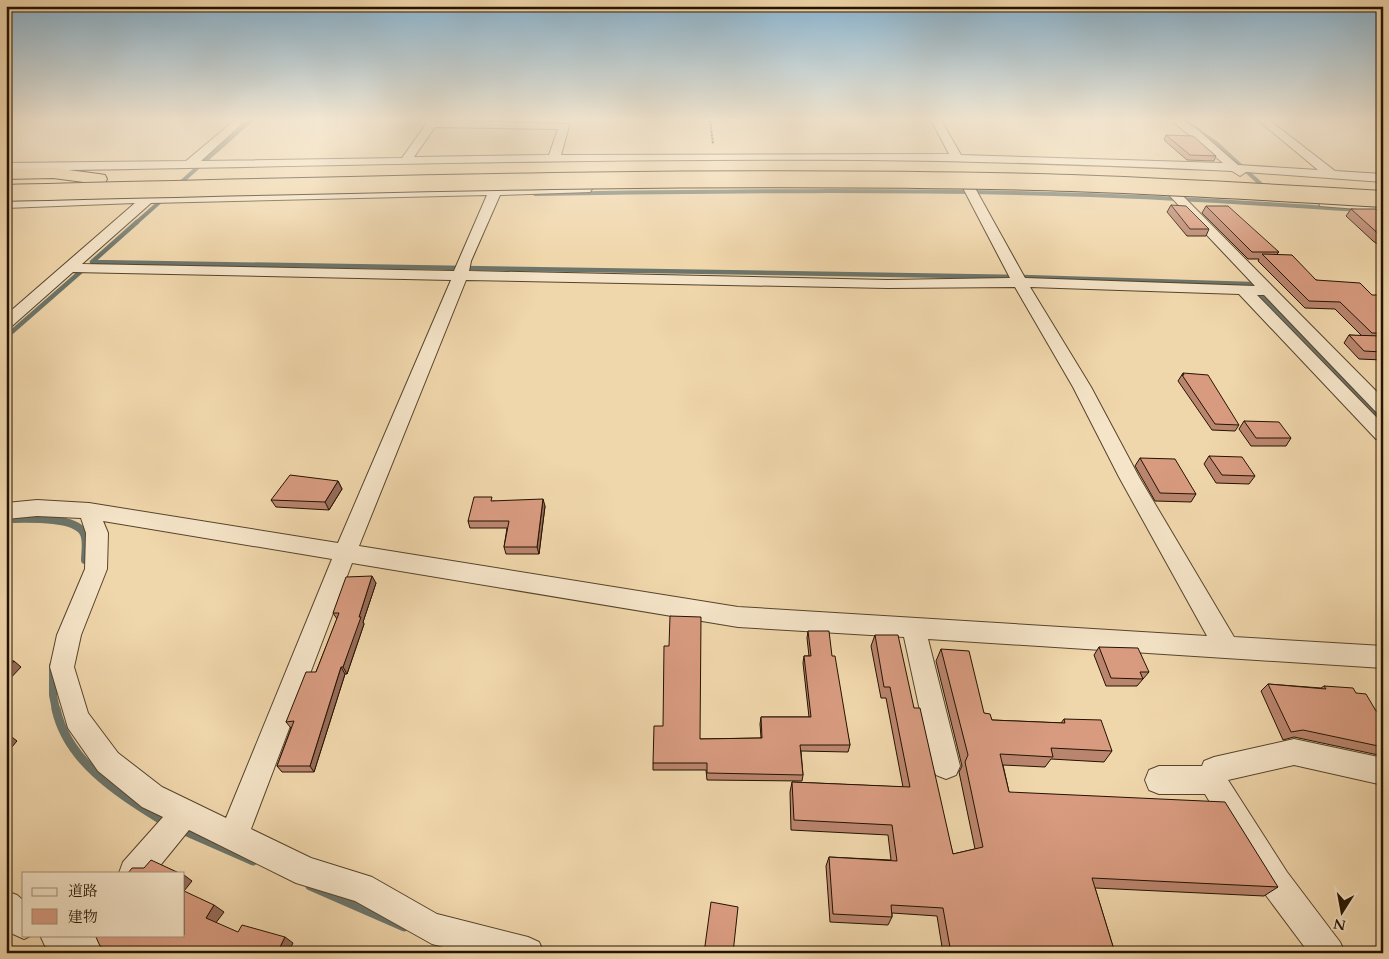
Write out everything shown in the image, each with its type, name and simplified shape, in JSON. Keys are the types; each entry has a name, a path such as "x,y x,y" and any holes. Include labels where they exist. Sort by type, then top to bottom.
{"highway":[{"path":"6,181 456,170 807,165 1076,169 1383,185"},
{"path":"6,174 53,173 99,179"},
{"path":"6,193 609,180 803,178 1086,182 1197,187 1380,207"}],"street":[{"path":"6,167 224,165"},
{"path":"1158,165 1383,178"},
{"path":"1237,165 1275,200"},
{"path":"1319,165 1380,207"},
{"path":"6,204 171,198 758,187 1275,200 1380,207"},
{"path":"970,191 1018,278 1082,386 1129,478 1227,648"},
{"path":"233,837 345,552 495,193"},
{"path":"1176,197 1383,435"},
{"path":"6,323 80,269 152,199"},
{"path":"80,269 461,272 888,284 1018,278 1256,290 1383,409"},
{"path":"6,511 37,508 89,511 738,617 1383,657"},
{"path":"89,511 97,533 96,569 69,635 62,667 77,719 108,762 152,797 178,822 233,837 307,872 361,888 432,928 528,953"},
{"path":"914,628 946,766"},
{"path":"1329,953 1276,883 1212,780 1214,770 1294,752 1383,772"},
{"path":"1159,780 1212,780"},
{"path":"135,872 178,822"},
{"path":"6,906 22,921"}],"building":[{"path":"1171,205 1186,206 1209,229 1190,229"},
{"path":"1206,206 1228,206 1279,252 1252,252"},
{"path":"1351,209 1376,209 1383,215 1383,238"},
{"path":"1262,254 1292,255 1316,280 1360,283 1372,295 1380,295 1383,299 1383,333 1372,333 1340,302 1309,301"},
{"path":"1349,335 1382,336 1383,352 1364,351"},
{"path":"1183,373 1208,375 1239,425 1215,424 1182,375 1184,375"},
{"path":"1244,421 1279,422 1291,438 1256,438"},
{"path":"1209,456 1242,457 1255,476 1222,475"},
{"path":"1140,458 1175,459 1196,494 1160,493"},
{"path":"290,475 338,481 325,502 271,500"},
{"path":"474,497 492,497 491,501 543,499 537,547 504,547 509,521 468,521"},
{"path":"372,576 359,617 361,617 343,667 341,667 310,766 277,766 294,721 286,722 306,672 316,672 339,613 333,613 346,577"},
{"path":"670,616 701,617 700,739 762,738 761,717 811,717 804,656 811,656 808,631 829,631 832,656 835,656 850,745 800,745 803,775 707,773 707,763 653,763 654,726 663,726 664,646 669,646"},
{"path":"875,635 898,635 914,708 920,708 953,854 983,847 965,762 968,755 941,649 969,651 984,713 990,714 992,720 1065,723 1064,719 1101,720 1112,751 1051,748 1053,757 1000,754 1009,792 1225,802 1278,887 1092,878 1115,953 951,953 943,908 891,905 892,917 833,914 829,857 897,861 892,825 794,820 792,782 910,787 890,687 884,687"},
{"path":"1099,647 1138,648 1149,672 1140,672 1143,679 1111,678"},
{"path":"6,660 14,661 6,670"},
{"path":"1268,684 1326,689 1324,686 1353,688 1356,693 1366,694 1376,711 1383,712 1383,747 1303,730 1291,732"},
{"path":"151,860 177,872 129,872 132,868 144,868"},
{"path":"185,891 214,905 206,918 238,932 242,925 285,937 277,953 113,953 100,946 95,936 185,936"},
{"path":"711,902 738,907 733,953 704,953"}],"waterway":[{"path":"178,185 201,165"},
{"path":"1240,165 1265,188"},
{"path":"535,194 812,191 1021,193 1258,203 1359,210"},
{"path":"136,223 163,199"},
{"path":"137,222 92,262 1023,277 1250,284 1315,351"},
{"path":"6,337 86,267"},
{"path":"1314,350 1383,421"},
{"path":"6,519 59,521 78,527 83,532 85,539 85,560"},
{"path":"53,666 53,695 56,710"},
{"path":"56,709 62,729 84,762 115,789 166,823"},
{"path":"180,829 253,861"},
{"path":"310,886 404,927"}]}
